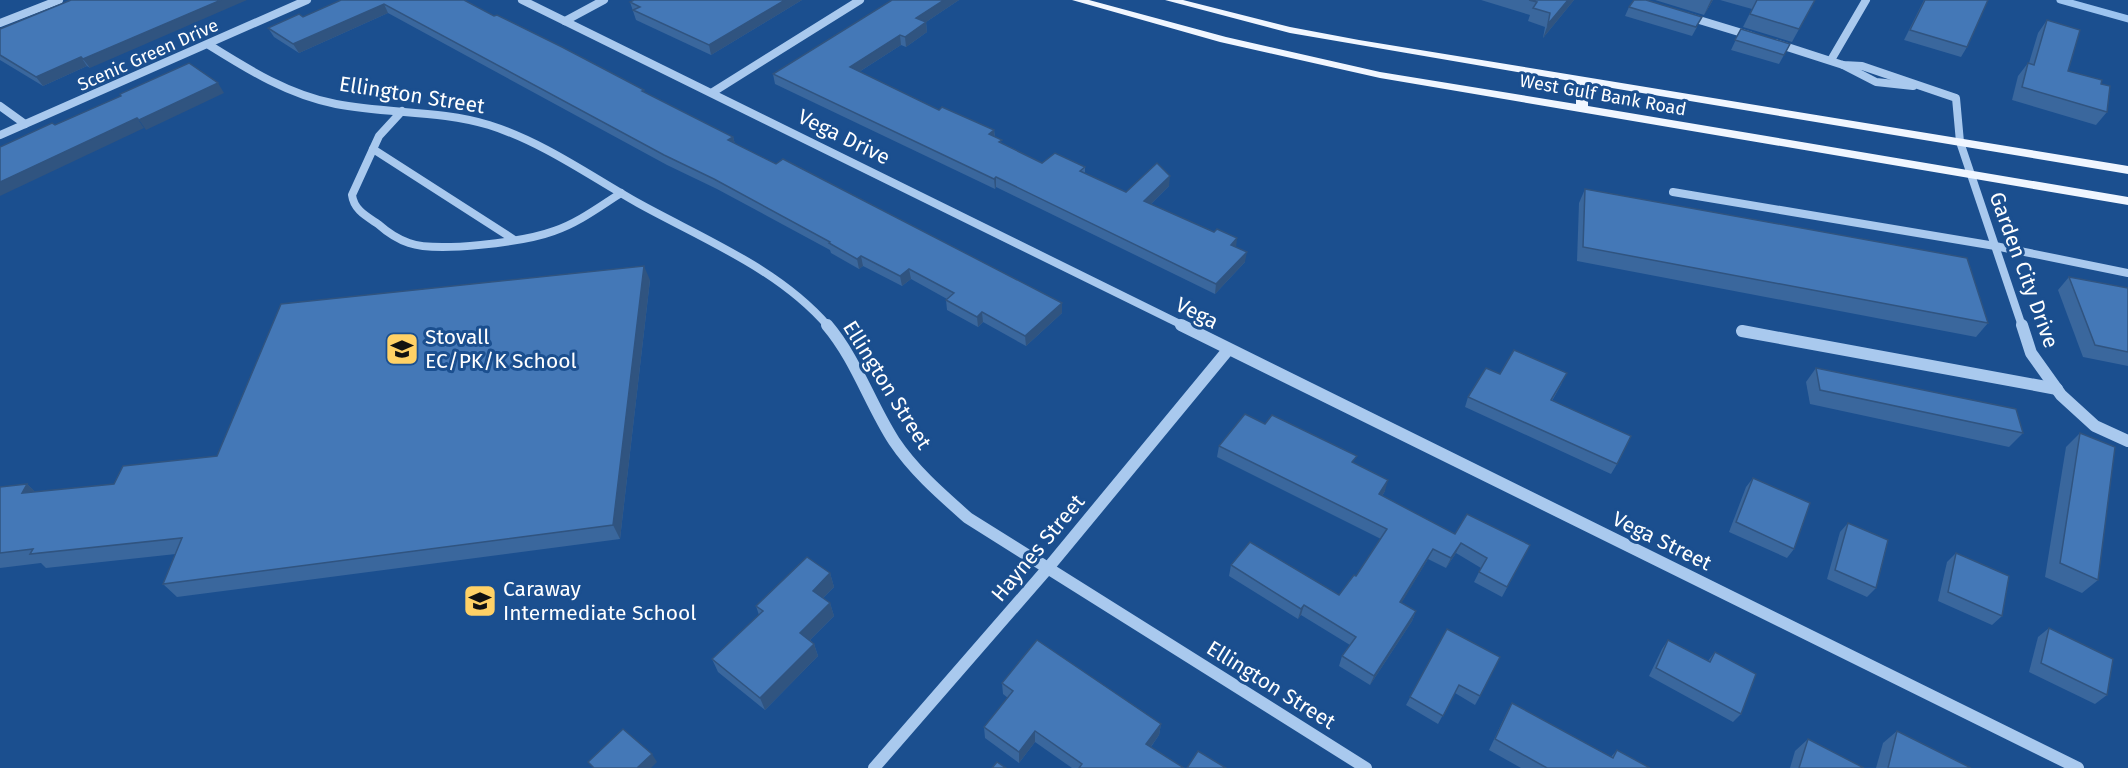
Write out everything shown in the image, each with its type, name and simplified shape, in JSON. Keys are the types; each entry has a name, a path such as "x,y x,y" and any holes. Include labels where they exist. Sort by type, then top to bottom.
{"main road":[{"name":"West Gulf Bank Road","path":"1077,0 1232,29 1359,43 2128,170"},
{"name":"West Gulf Bank Road","path":"1170,0 1232,29 1380,75 2128,201"},
{"path":"1582,80 1582,110"}],"street":[{"path":"0,23 59,0"},
{"name":"Scenic Green Drive","path":"0,135 307,0"},
{"name":"Vega Drive","path":"522,0 713,92 1149,309"},
{"path":"565,21 604,0"},
{"path":"713,92 860,0"},
{"path":"1677,14 1831,60 1866,0"},
{"name":"Ellington Street","path":"209,45 271,83 301,95 337,104 439,115 489,125 530,142 762,273 801,298 832,330 853,362 878,415 896,443 923,478 968,518 1366,768"},
{"name":"Garden City Drive","path":"1831,60 1843,65 1857,76 1892,88 1917,86 1956,98 1960,142 2031,353 2057,389 2095,426 2128,441"},
{"path":"0,106 25,124"},
{"path":"402,111 379,136 352,195 353,204 408,244 442,247 550,233 570,225 621,193"},
{"path":"373,149 513,239"},
{"path":"1673,192 1995,246 2128,273"},
{"name":"Vega","path":"1149,309 1228,350"},
{"path":"1742,331 2057,389"},
{"name":"Haynes Street","path":"874,768 1048,568 1228,350"},
{"name":"Vega Street","path":"1228,350 2078,768"}],"building":[{"path":"71,0 221,0 36,77 0,55 0,29"},
{"path":"341,0 464,0 562,47 733,137 728,140 776,164 783,159 1062,303 1025,336 982,312 977,317 946,300 954,293 909,269 900,276 861,256 857,259 714,179 664,155 384,4 293,44 268,28 299,14 303,17"},
{"path":"634,0 785,0 709,45 633,10 640,7 630,2"},
{"path":"892,0 944,0 916,18 926,22 905,37 900,35 850,67 939,110 942,107 994,130 989,134 1002,140 999,142 1042,163 1055,153 1085,167 1080,171 1126,192 1157,163 1170,176 1144,201 1214,232 1217,229 1237,238 1231,245 1247,252 1216,284 996,177 994,179 773,74"},
{"path":"1529,0 1568,0 1548,24 1550,13 1533,8 1537,2"},
{"path":"1634,0 1646,0 1702,17 1696,27 1629,7"},
{"path":"1757,0 1815,0 1799,29 1750,14"},
{"path":"1925,0 1988,0 1967,47 1910,30"},
{"path":"2047,20 2080,30 2068,71 2102,80 2101,84 2110,86 2107,112 2022,87 2028,63 2034,65"},
{"path":"1741,29 1790,44 1784,55 1735,40"},
{"path":"189,63 218,83 0,182 0,147 52,123 55,125 121,96 120,94"},
{"path":"1585,189 1967,258 1988,323 1583,247"},
{"path":"644,266 613,525 163,584 182,538 30,554 33,549 0,553 0,487 27,484 22,493 114,484 123,466 217,456 281,304"},
{"path":"2069,277 2128,288 2128,352 2095,345"},
{"path":"1514,350 1567,373 1551,400 1631,436 1617,464 1468,397 1486,368 1500,374"},
{"path":"1816,368 2016,409 2023,433 1820,390"},
{"path":"1245,414 1265,424 1272,415 1357,456 1352,462 1388,480 1379,494 1455,534 1467,514 1530,545 1507,587 1479,572 1487,558 1461,543 1451,558 1433,549 1400,602 1416,611 1374,676 1342,656 1356,637 1304,605 1301,609 1231,565 1250,542 1339,595 1354,575 1356,576 1387,529 1219,446"},
{"path":"2080,433 2115,447 2098,580 2060,563"},
{"path":"1753,478 1810,503 1794,549 1736,522"},
{"path":"1848,523 1888,540 1876,588 1835,570"},
{"path":"1956,553 2009,576 2002,616 1948,592"},
{"path":"807,557 830,573 813,591 830,603 800,633 814,644 760,698 712,659 763,611 756,606"},
{"path":"2049,628 2113,659 2107,695 2041,663"},
{"path":"1447,629 1500,657 1480,696 1459,685 1443,716 1410,697"},
{"path":"1037,640 1161,724 1146,744 1184,768 1079,768 1082,764 1035,731 1019,752 984,727 1013,691 1002,683"},
{"path":"1668,640 1710,662 1715,652 1756,674 1741,714 1656,668"},
{"path":"1512,703 1613,758 1617,750 1650,768 1547,768 1495,739"},
{"path":"623,729 652,754 637,768 594,768 588,762"},
{"path":"1897,731 1971,768 1888,768"},
{"path":"1808,739 1864,768 1799,768"},
{"path":"1198,751 1226,768 1187,768"},
{"path":"997,762 1006,768 992,768"}],"waterway":[{"path":"2060,0 2128,19"}],"place":[{"name":"Stovall EC/PK/K School","path":"402,349"},
{"name":"Caraway Intermediate School","path":"480,601"}]}
